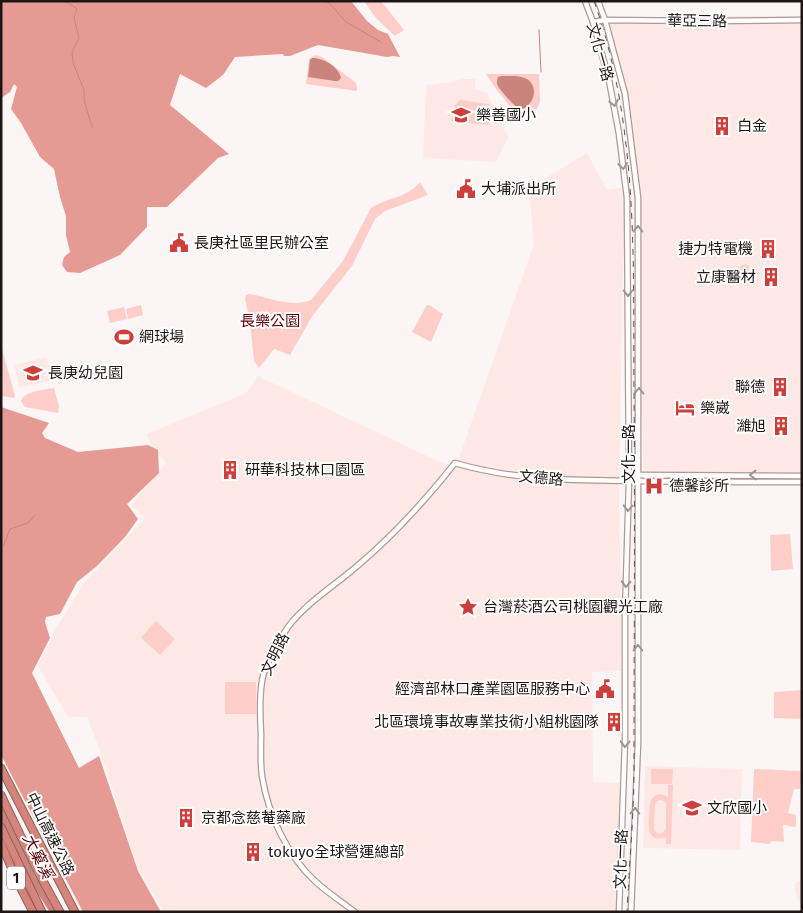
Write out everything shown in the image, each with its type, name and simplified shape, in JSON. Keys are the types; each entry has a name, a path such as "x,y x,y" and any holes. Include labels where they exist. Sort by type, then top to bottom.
{"highway":[{"name":"中山高速公路","path":"1,768 75,912"},
{"name":"中山高速公路","path":"1,795 37,870 60,912"},
{"name":"1","path":"1,827 42,912"},
{"name":"1","path":"1,843 16,879 33,912"}],"street":[{"name":"文化一路","path":"585,1 593,22 614,106 627,198 629,481 625,615 625,741 619,912"},
{"name":"文化一路","path":"598,1 605,20 626,102 638,198 638,743 631,912"},
{"name":"華亞三路","path":"593,22 605,20 802,20"},
{"name":"文德路","path":"455,463 483,472 529,478 629,481"},
{"name":"文明路","path":"355,912 316,882 306,870 281,834 269,806 262,775 260,708 262,679 276,644 289,626 306,608 404,524 455,463"},
{"path":"629,481 639,478 802,476"},
{"path":"639,478 802,482"}],"shaded area":[{"path":"1,1 351,1 367,21 378,30 388,34 400,57 387,57 318,45 290,56 284,56 283,54 235,57 223,75 206,88 180,74 170,105 229,154 218,158 167,207 147,207 147,227 120,255 80,273 67,272 62,265 64,257 70,252 66,235 66,216 54,169 40,157 11,109 17,87 14,84 10,92 1,98"},
{"path":"802,16 802,482 644,479 629,97 608,18"},
{"path":"312,58 320,59 330,64 337,70 341,78 335,81 308,77 310,60"},
{"path":"498,77 521,77 531,82 534,95 527,107 520,109 501,90 497,81"},
{"name":"樂善國小","path":"462,79 475,79 475,89 487,93 508,137 496,162 423,158 426,85"},
{"path":"587,153 607,190 621,188 624,206 619,488 622,671 592,672 593,782 621,783 615,912 164,912 138,868 87,717 68,717 37,665 48,647 53,633 84,583 145,518 131,505 166,463 151,445 147,434 246,393 258,376 455,469 534,244 529,188"},
{"name":"長庚幼兒園","path":"47,357 52,380 20,388 14,365"},
{"path":"1,407 49,423 42,433 45,438 78,452 148,445 158,450 159,473 127,504 138,519 125,537 97,566 77,582 60,614 46,617 45,622 50,638 32,673 79,768 99,756 138,871 161,912 83,912 1,755"},
{"name":"文欣國小","path":"645,766 742,769 740,850 643,848"},
{"path":"802,879 802,907 796,895 794,884"}],"green space":[{"path":"364,1 381,1 404,30 395,36 376,18"},
{"path":"316,55 322,57 355,82 357,91 306,84 309,59"},
{"path":"486,74 539,74 540,101 537,109 514,112"},
{"path":"460,100 489,104 493,112 489,125 451,121 452,116 455,116 454,106"},
{"name":"長樂公園","path":"420,182 428,195 385,211 375,219 352,266 313,315 290,355 274,349 259,368 254,361 246,295 250,294 289,303 311,300 343,261 371,208 408,192"},
{"path":"742,265 749,265 749,285 726,285 729,283 735,284 739,281 739,268"},
{"path":"141,305 143,315 128,319 126,309"},
{"path":"427,305 443,314 431,342 412,332"},
{"path":"124,307 127,319 110,323 107,311"},
{"path":"1,345 15,396 14,398 1,396"},
{"path":"54,388 59,406 58,413 25,407 21,401 30,393"},
{"path":"790,534 793,569 771,571 770,535"},
{"path":"156,621 175,639 160,655 141,638"},
{"path":"225,682 256,682 256,714 225,714"},
{"path":"802,690 802,719 774,718 774,692"},
{"path":"651,769 673,769 672,784 651,784"},
{"path":"754,769 801,771 800,789 794,789 788,813 796,815 796,827 783,825 784,842 771,841 770,844 751,842"},
{"path":"668,785 673,785 671,844 666,844 666,837 660,839 653,837 649,830 652,798 658,794 668,797","holes":["657,801 664,801 666,804 666,828 663,833 659,834 654,828 655,805"]}],"waterway":[{"path":"324,1 329,3 346,22 381,42"},
{"path":"67,2 77,9 74,18 79,38 72,52 73,63 84,90 84,100 92,127"},
{"path":"539,30 541,72"},
{"path":"1,547 4,545 10,529 28,523 35,515"},
{"name":"大窠溪","path":"1,812 32,878 54,912"}],"railway":[{"path":"594,1 609,49 619,97 626,146 633,244 634,769 627,912"}],"place":[{"name":"樂善國小","path":"461,115"},
{"name":"白金","path":"722,126"},
{"name":"大埔派出所","path":"466,189"},
{"name":"長庚社區里民辦公室","path":"179,243"},
{"name":"捷力特電機","path":"768,249"},
{"name":"立康醫材","path":"771,277"},
{"name":"網球場","path":"124,337"},
{"name":"長庚幼兒園","path":"33,373"},
{"name":"聯德","path":"780,387"},
{"name":"樂崴","path":"685,408"},
{"name":"濰旭","path":"781,426"},
{"name":"研華科技林口園區","path":"230,470"},
{"name":"德馨診所","path":"654,486"},
{"name":"台灣菸酒公司桃園觀光工廠","path":"468,607"},
{"name":"經濟部林口產業園區服務中心","path":"605,689"},
{"name":"北區環境事故專業技術小組桃園隊","path":"614,722"},
{"name":"文欣國小","path":"692,808"},
{"name":"京都念慈菴藥廠","path":"186,818"},
{"name":"tokuyo全球營運總部","path":"253,852"}]}
